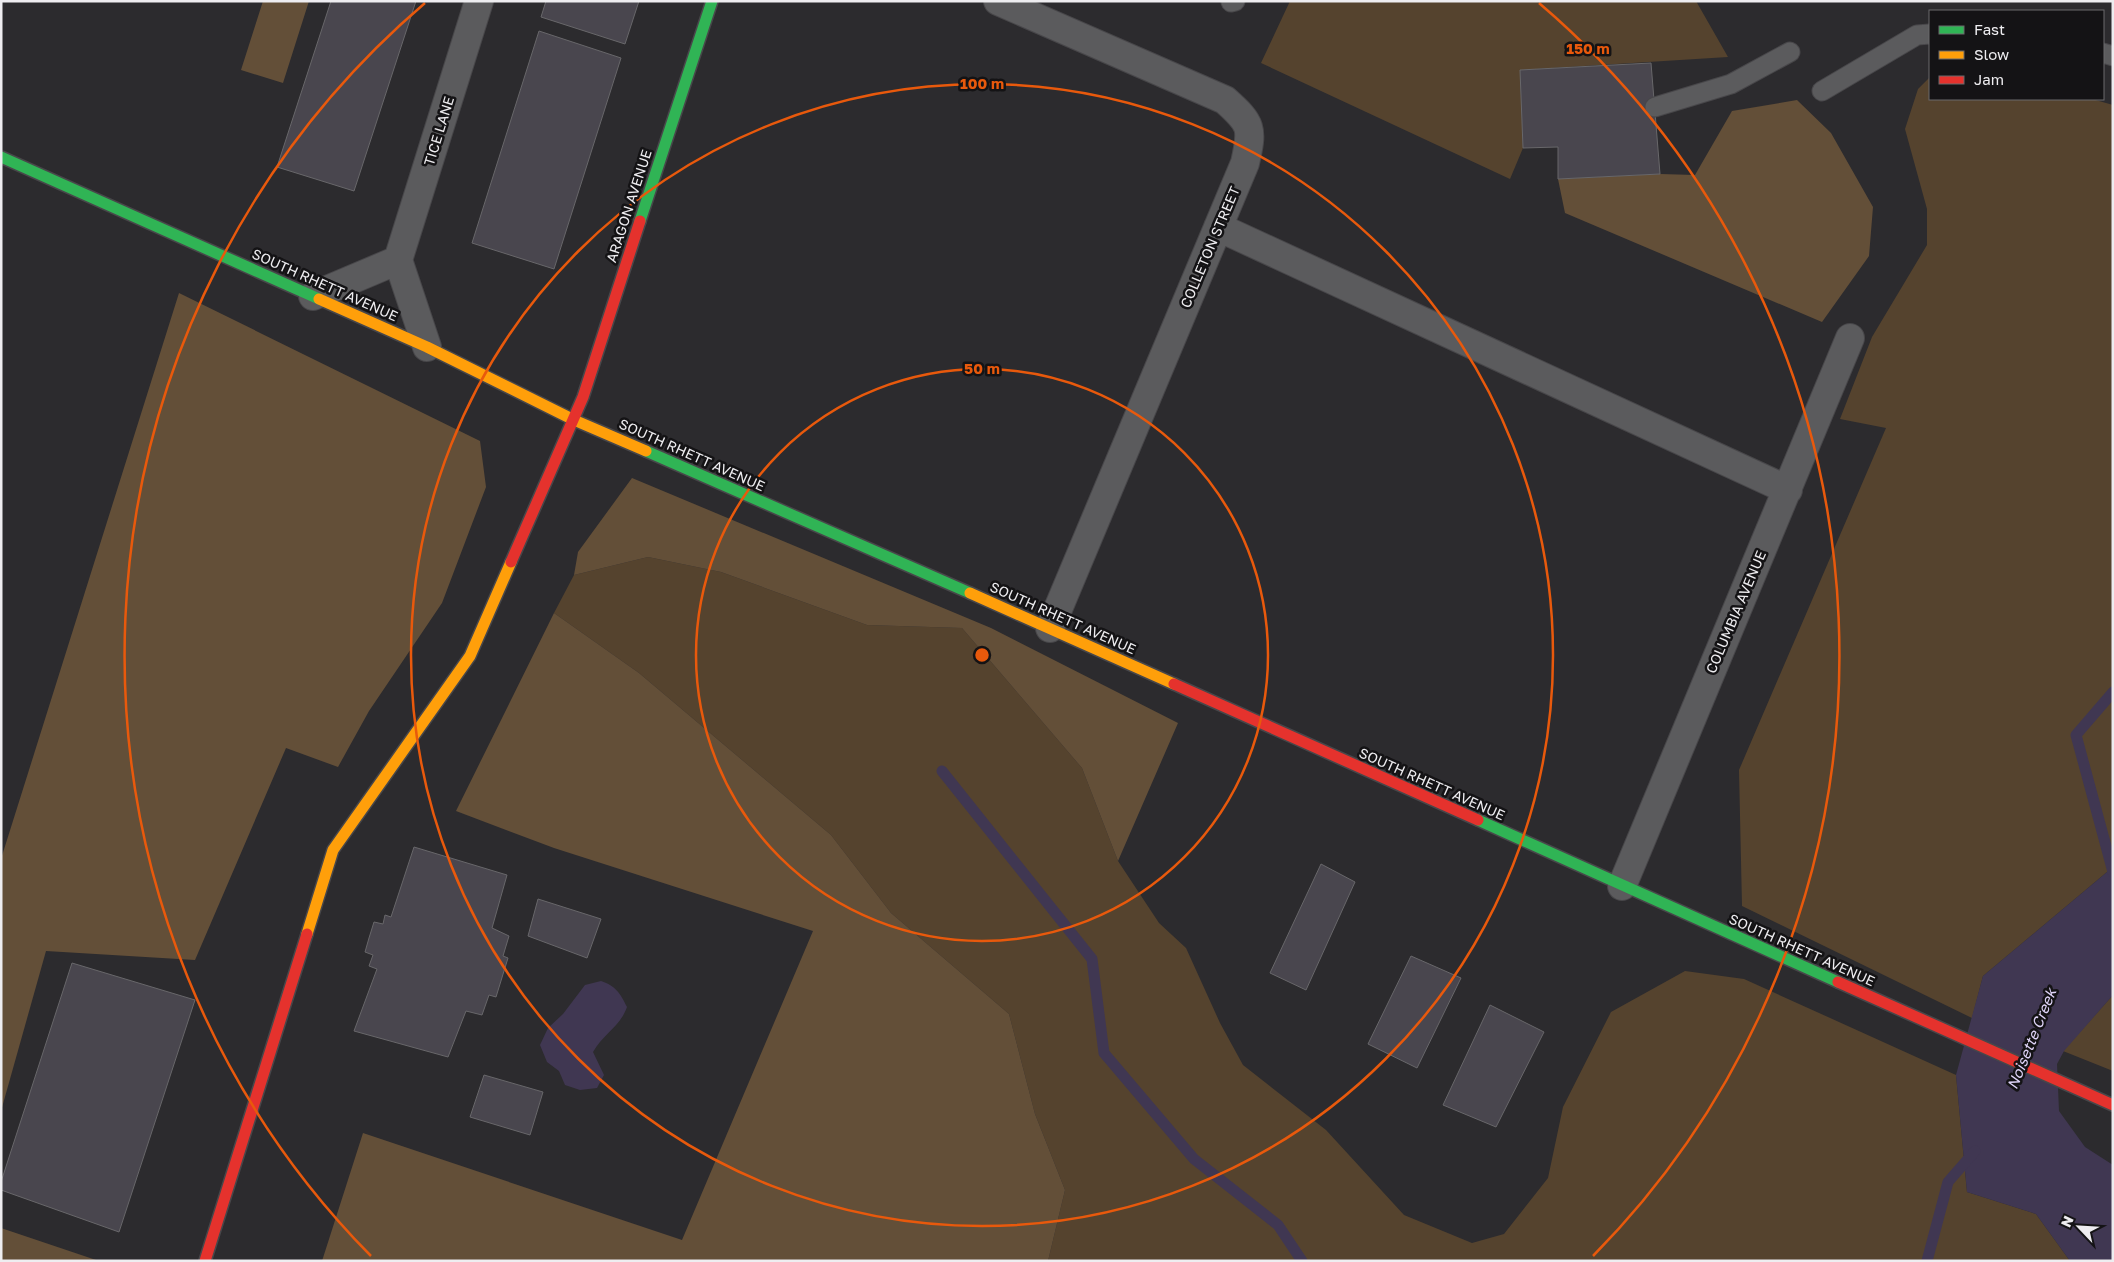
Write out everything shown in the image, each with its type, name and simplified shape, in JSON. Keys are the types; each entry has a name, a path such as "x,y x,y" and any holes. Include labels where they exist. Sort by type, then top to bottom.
{"street":[{"name":"TICE LANE","path":"398,260 478,1"},
{"name":"ARAGON AVENUE","path":"205,1261 333,850 470,656 574,420 712,1"},
{"name":"COLLETON STREET","path":"998,1 1225,100 1245,118 1251,138 1245,163 1050,628"},
{"name":"SOUTH RHETT AVENUE","path":"1,157 427,347 574,420 1050,628 2113,1105"},
{"path":"1218,227 1788,490"},
{"path":"313,296 398,260 427,347"},
{"name":"COLUMBIA AVENUE","path":"1622,886 1850,338"}],"lane":[{"path":"1231,2 1235,1"},
{"path":"1822,91 1917,36 1929,34"},
{"path":"1655,106 1731,84 1790,52"}],"shaded area":[{"path":"263,1 309,1 283,83 241,70"},
{"path":"1290,1 1696,1 1728,57 1520,70 1523,148 1510,179 1261,63"},
{"path":"1929,78 1929,100 2096,100 2113,105 2113,867 1983,976 1972,1018 1742,906 1739,770 1886,428 1840,419 1872,337 1927,245 1927,209 1905,129 1918,89"},
{"path":"1797,100 1831,133 1873,207 1869,256 1822,322 1565,213 1558,179 1660,174 1695,175 1732,111"},
{"path":"179,293 480,441 486,487 442,603 369,711 338,767 286,748 195,960 46,951 1,1111 1,859"},
{"path":"632,478 991,628 1178,723 1118,861 1082,768 962,628 867,625 721,572 648,557 574,575 578,552"},
{"path":"648,557 721,572 867,625 962,628 1082,768 1118,861 1159,923 1186,948 1220,1023 1243,1065 1326,1130 1404,1215 1472,1243 1504,1234 1548,1178 1563,1107 1611,1012 1685,971 1744,979 1956,1075 1967,1192 2036,1214 2070,1261 1048,1261 1065,1190 1035,1114 1009,1014 891,913 831,835 639,673 554,613 574,575"},
{"path":"554,613 639,673 831,835 891,913 1009,1014 1035,1114 1065,1190 1048,1261 322,1261 363,1133 682,1240 813,931 554,848 456,811"},
{"path":"2113,995 2113,1071 2063,1051"},
{"path":"1,1228 99,1261 1,1261"}],"water":[{"name":"Noisette Creek","path":"2113,867 2113,995 2064,1051 2057,1064 2059,1111 2085,1147 2113,1165 2113,1261 2070,1261 2036,1214 1967,1192 1956,1075 1983,976"},
{"path":"601,981 617,991 627,1007 620,1020 593,1052 604,1075 597,1088 580,1090 565,1085 559,1071 547,1062 540,1045 548,1028 563,1014 585,985"}],"building":[{"path":"331,1 416,1 354,191 277,167"},
{"path":"546,1 639,1 625,44 541,17"},
{"path":"539,31 621,58 554,269 472,243"},
{"path":"1651,63 1660,174 1558,179 1558,147 1523,148 1520,70"},
{"path":"414,847 507,875 492,928 509,936 503,956 508,958 496,997 489,995 482,1015 466,1011 448,1057 354,1031 377,969 369,966 373,955 365,952 374,922 383,924 385,915 391,917"},
{"path":"1321,864 1355,882 1306,990 1270,973"},
{"path":"538,899 601,919 587,958 528,936"},
{"path":"1411,956 1461,978 1417,1068 1368,1044"},
{"path":"72,963 195,1000 119,1232 1,1190 1,1182"},
{"path":"1490,1005 1544,1032 1496,1127 1443,1105"},
{"path":"484,1075 543,1092 530,1135 470,1117"}],"waterway":[{"path":"2113,692 2076,735 2113,872"},
{"path":"942,771 1092,959 1104,1053 1194,1159 1278,1225 1302,1261"},
{"path":"1927,1261 1948,1182 1975,1151"}],"traffic: fast":[{"path":"640,221 712,1"},
{"path":"1,157 319,299"},
{"path":"646,451 970,593"},
{"path":"1478,820 1838,982"}],"traffic: slow":[{"path":"319,299 427,347 574,420 646,451"},
{"path":"307,934 333,850 470,656 511,562"},
{"path":"970,593 1174,684"}],"traffic: jam":[{"path":"511,562 583,397 640,221"},
{"path":"1174,684 1478,820"},
{"path":"205,1261 307,934"},
{"path":"1838,982 2113,1105"}]}
